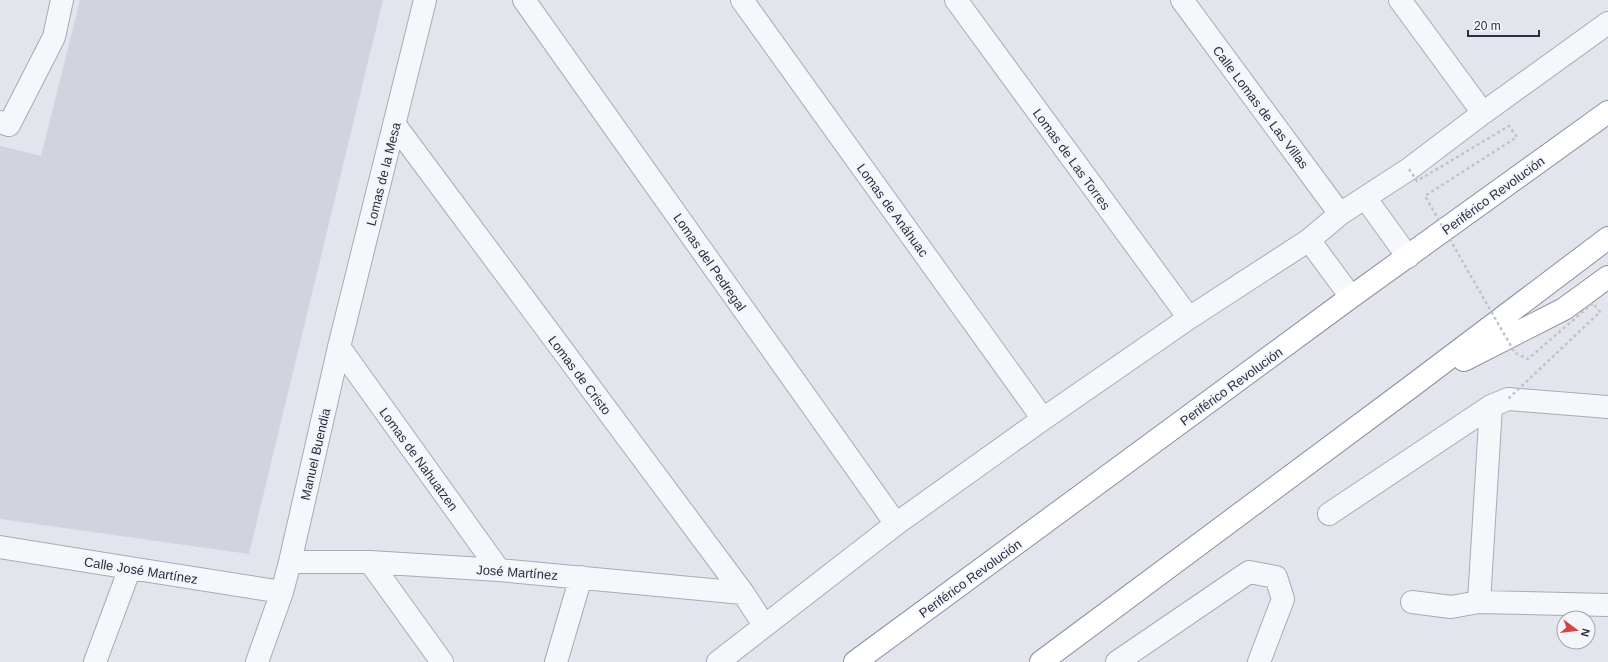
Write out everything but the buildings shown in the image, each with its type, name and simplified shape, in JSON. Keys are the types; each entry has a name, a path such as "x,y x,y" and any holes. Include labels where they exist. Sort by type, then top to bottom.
{"highway":[{"name":"Periférico Revolución","path":"855,662 1351,297 1608,112"},
{"path":"1041,662 1408,390 1608,238"},
{"path":"1408,390 1564,309 1608,278"},
{"path":"879,662 933,604"}],"street":[{"path":"5,124 54,36 62,0"},
{"name":"Lomas de la Mesa","path":"339,347 425,0"},
{"name":"Lomas del Pedregal","path":"524,0 896,524"},
{"name":"Lomas de Anáhuac","path":"742,0 1043,419"},
{"name":"Lomas de Las Torres","path":"956,0 1189,318"},
{"name":"Calle Lomas de Las Villas","path":"1182,0 1340,214"},
{"path":"1400,0 1483,113"},
{"path":"718,662 896,524 1043,419 1189,318 1309,240 1340,214 1409,169 1483,113 1608,23"},
{"name":"Lomas de Cristo","path":"395,125 743,593 764,625"},
{"path":"1366,198 1408,257"},
{"path":"1309,240 1351,297"},
{"name":"Manuel Buendia","path":"265,656 290,562 339,347"},
{"name":"Lomas de Nahuatzen","path":"339,347 499,570"},
{"path":"1329,514 1499,402 1608,407"},
{"path":"1479,602 1499,402"},
{"name":"Calle José Martínez","path":"0,546 282,592"},
{"name":"José Martínez","path":"290,562 370,562 499,570 743,593"},
{"path":"370,562 442,662"},
{"path":"95,662 130,568"},
{"path":"1117,662 1248,572 1276,577 1283,599 1259,662"},
{"path":"556,662 581,577"},
{"path":"1412,602 1451,607 1479,602 1608,605"}],"path":[{"path":"1409,169 1417,181 1509,126 1517,137 1425,196 1515,353 1528,359 1593,303 1600,312 1499,402"}],"shaded area":[{"path":"80,0 383,0 249,554 0,519 0,146 41,156"}]}
